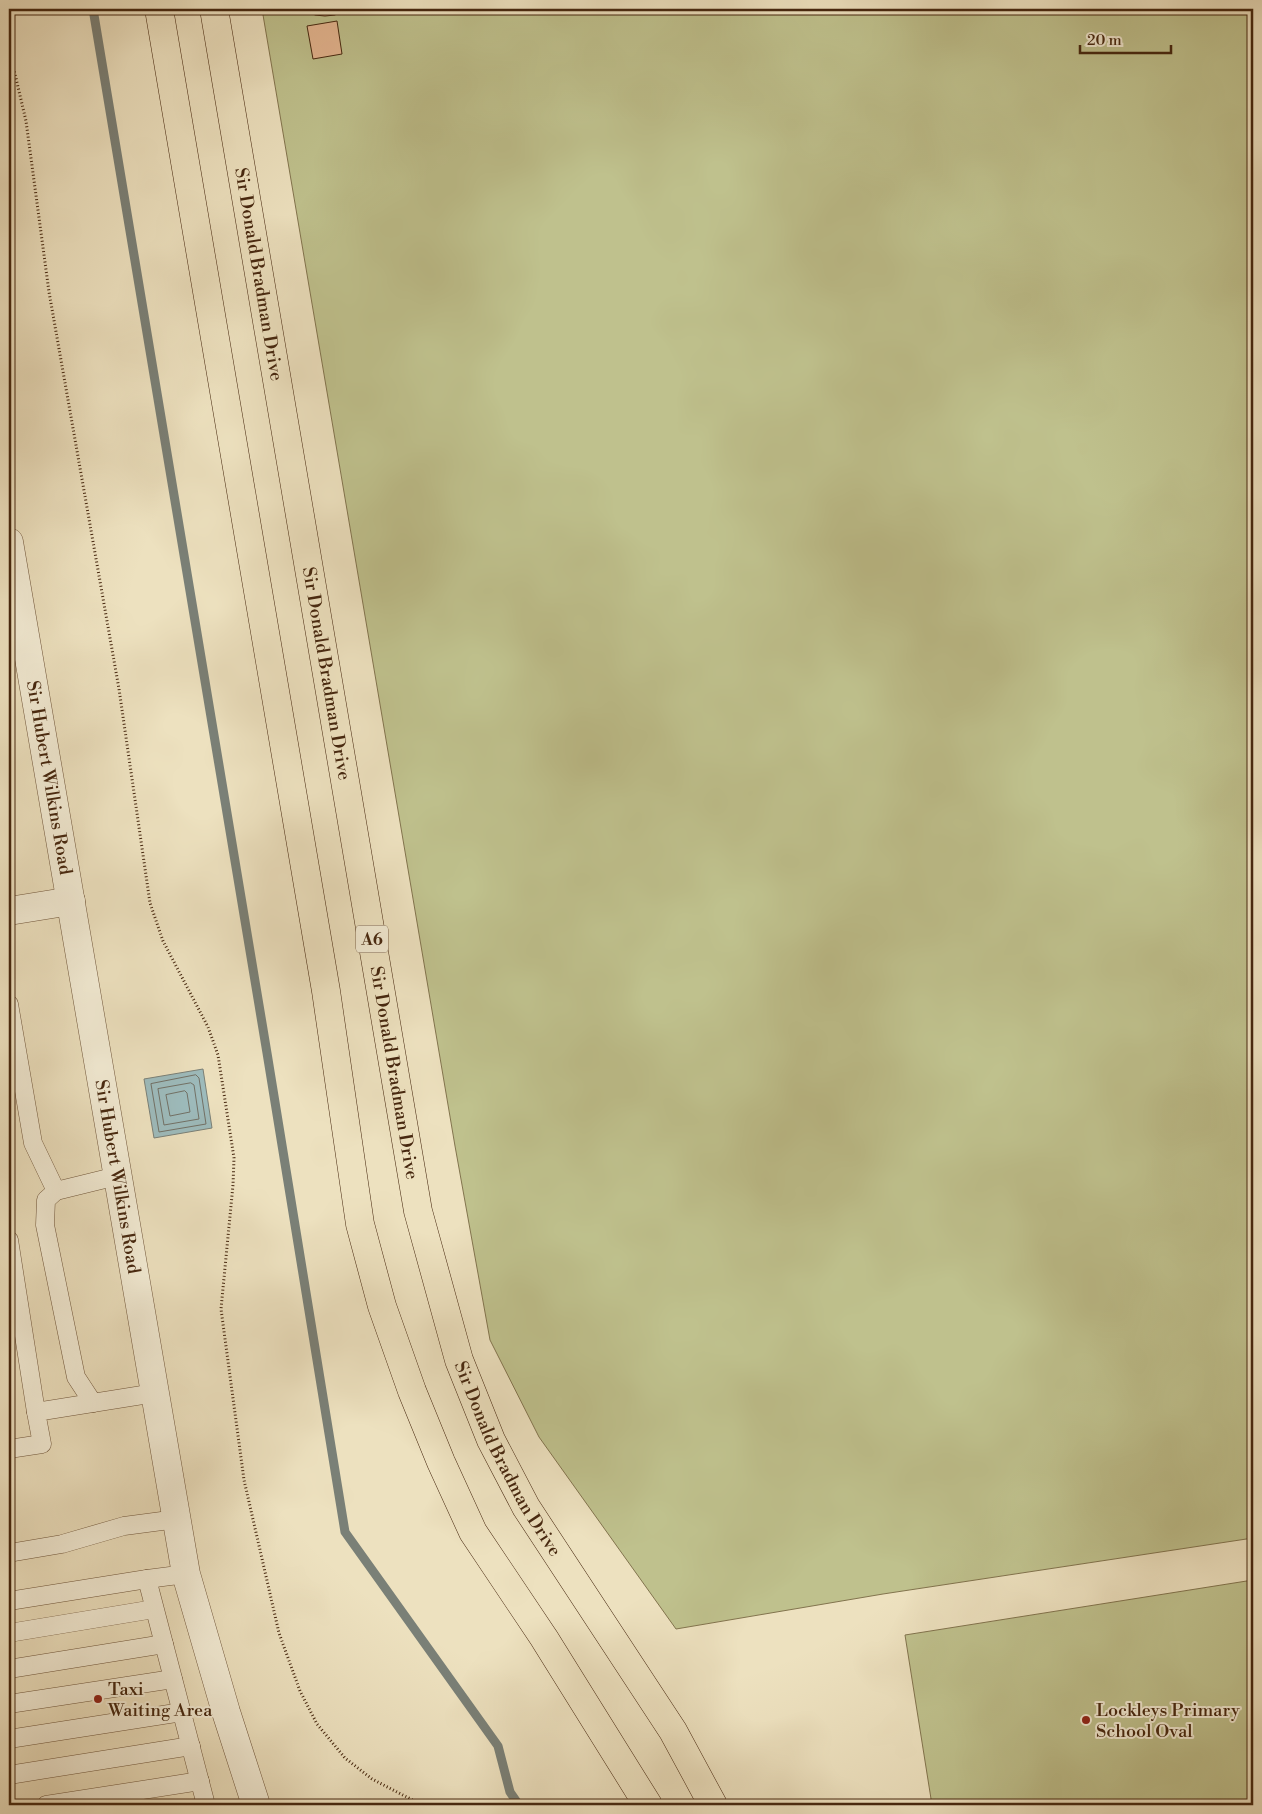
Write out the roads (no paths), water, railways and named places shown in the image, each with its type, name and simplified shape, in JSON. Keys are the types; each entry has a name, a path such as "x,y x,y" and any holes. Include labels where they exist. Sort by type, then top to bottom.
{"main road":[{"path":"159,9 326,990 360,1224 367,1251 382,1306 412,1391 441,1462 473,1532 544,1638 648,1805"},
{"name":"Sir Donald Bradman Drive","path":"214,9 418,1210 439,1292 459,1360 491,1440 526,1507 673,1731 713,1805"}],"street":[{"name":"Sir Hubert Wilkins Road","path":"9,542 186,1574 226,1712 256,1805"},
{"path":"9,911 71,901"}],"lane":[{"path":"9,1004 33,1144 56,1191"},
{"path":"93,1403 76,1377 46,1225 46,1200 56,1191 117,1176"},
{"path":"9,1240 42,1444 9,1449"},
{"path":"36,1412 155,1393"},
{"path":"9,1553 62,1544 124,1526 177,1519"},
{"path":"9,1601 186,1574"},
{"path":"147,1579 206,1805"},
{"path":"9,1633 154,1609"},
{"path":"9,1669 164,1644"},
{"path":"9,1704 173,1679"},
{"path":"9,1739 182,1712"},
{"path":"9,1775 191,1746"},
{"path":"46,1805 200,1782"}],"water":[{"path":"203,1069 212,1128 154,1138 144,1079"}],"waterway":[{"path":"93,9 345,1532 498,1746 510,1792 519,1805"}],"place":[{"name":"Taxi Waiting Area","path":"98,1699"},
{"name":"Lockleys Primary School Oval","path":"1086,1720"}]}
